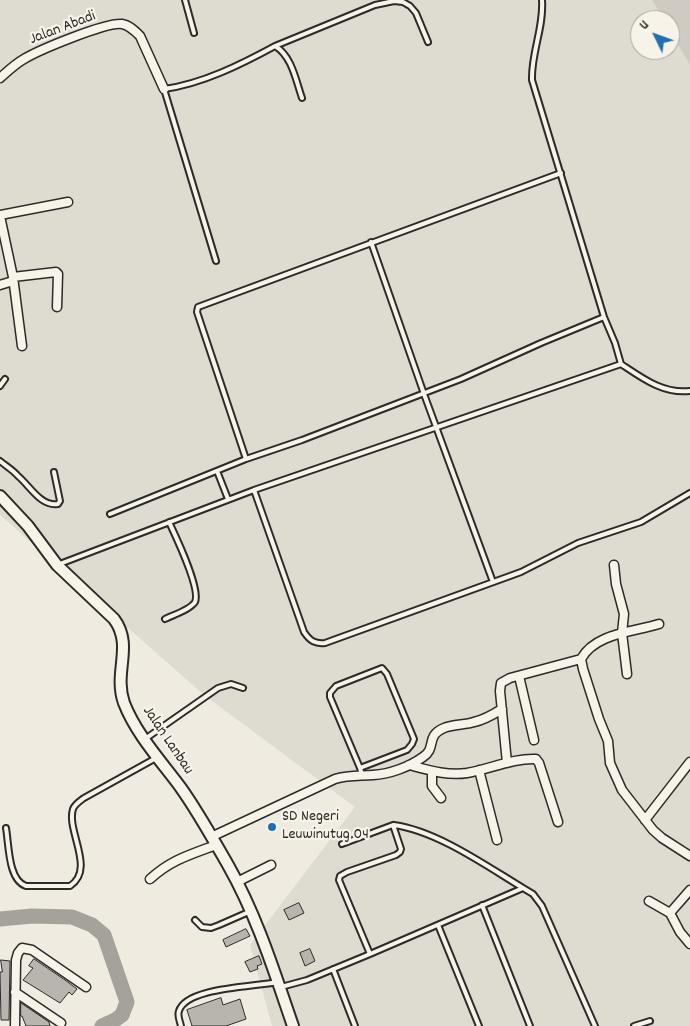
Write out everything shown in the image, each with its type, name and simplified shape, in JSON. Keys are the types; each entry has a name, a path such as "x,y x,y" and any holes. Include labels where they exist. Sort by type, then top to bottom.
{"street":[{"name":"Jalan Abadi","path":"0,78 15,64 39,51 94,30 123,24 134,29 140,36 164,89"},
{"path":"22,346 13,279 0,219 68,202"},
{"path":"0,285 13,279 56,272 58,274 57,307"},
{"name":"Jalan Lanbau","path":"0,496 28,526 58,564 120,627 123,637 120,674 124,703 145,739 182,790 237,882 283,984 293,1026"},
{"path":"614,565 616,584 624,614 622,633 627,674"},
{"path":"507,763 500,686 504,681 581,659 599,641 659,624"},
{"path":"581,659 582,669 608,741 610,763 622,790 645,820 662,838 690,856"},
{"path":"519,676 534,740"},
{"path":"150,879 163,866 214,842 317,786 361,772 372,775 390,772 409,765 429,752 432,738 439,730 476,722 502,709"},
{"path":"409,765 444,774 466,773 535,758 538,761 558,822"},
{"path":"645,820 690,762"},
{"path":"479,770 497,840"},
{"path":"432,772 432,786 441,798"},
{"path":"237,882 271,864"},
{"path":"670,913 690,890"},
{"path":"649,901 670,913 680,932 690,944"},
{"path":"15,1026 17,956 20,950 24,948 44,958 86,987"},
{"path":"15,992 61,1023"}],"lane":[{"path":"185,0 194,33"},
{"path":"542,0 541,24 532,64 532,80 620,364 664,389 682,392 690,391"},
{"path":"216,261 164,89 206,78 275,46 375,6 394,1 403,2 416,13 428,42"},
{"path":"275,46 288,59 302,98"},
{"path":"246,459 197,308 561,172"},
{"path":"371,242 493,582"},
{"path":"110,514 246,459 424,394 604,317"},
{"path":"58,564 228,499 620,364"},
{"path":"0,386 5,379"},
{"path":"0,461 18,475 36,495 48,504 54,505 60,501 54,472"},
{"path":"217,471 228,499"},
{"path":"254,490 304,632 312,641 318,644 521,572 578,543 630,527 650,518 690,493"},
{"path":"165,619 192,606 196,596 192,576 170,522"},
{"path":"382,668 387,674 414,739 407,750 361,772 330,693 336,686 382,668"},
{"path":"145,739 218,688 231,684 243,688"},
{"path":"6,828 13,872 20,884 26,886 70,886 80,876 81,866 72,816 75,807 84,798 158,757"},
{"path":"342,844 393,825 411,827 486,865 533,894 542,906 595,1026"},
{"path":"370,954 339,880 340,876 347,872 400,852 401,849 393,825"},
{"path":"181,1026 178,1016 179,1010 183,1004 197,995 300,982 523,888"},
{"path":"482,905 530,1026"},
{"path":"195,920 202,928 211,928 251,911"},
{"path":"438,925 479,1026"},
{"path":"333,969 355,1026"},
{"path":"634,1026 650,1021"}],"shaded area":[{"path":"0,0 652,0 658,10 630,10 630,60 680,60 680,48 690,65 690,1026 272,1026 250,945 355,807 204,695 0,515"},
{"path":"652,0 690,0 690,65 680,48 680,10 658,10"}],"building":[{"path":"299,903 304,913 289,920 284,910"},
{"path":"246,929 250,936 226,947 223,940"},
{"path":"310,949 315,961 305,966 300,953"},
{"path":"259,956 262,964 257,966 258,969 250,972 245,962"},
{"path":"34,959 77,989 72,995 69,992 60,1003 23,980 33,968 29,966"},
{"path":"1,960 10,961 9,1020 1,1020"},
{"path":"221,998 223,1005 240,999 246,1019 226,1026 192,1026 187,1010"},
{"path":"21,1003 49,1022 50,1026 26,1026 21,1016"}],"waterway":[{"path":"0,919 32,916 72,917 92,925 104,935 127,1002 122,1015 102,1026"}],"place":[{"name":"SD Negeri Leuwinutug 04","path":"272,827"}]}
